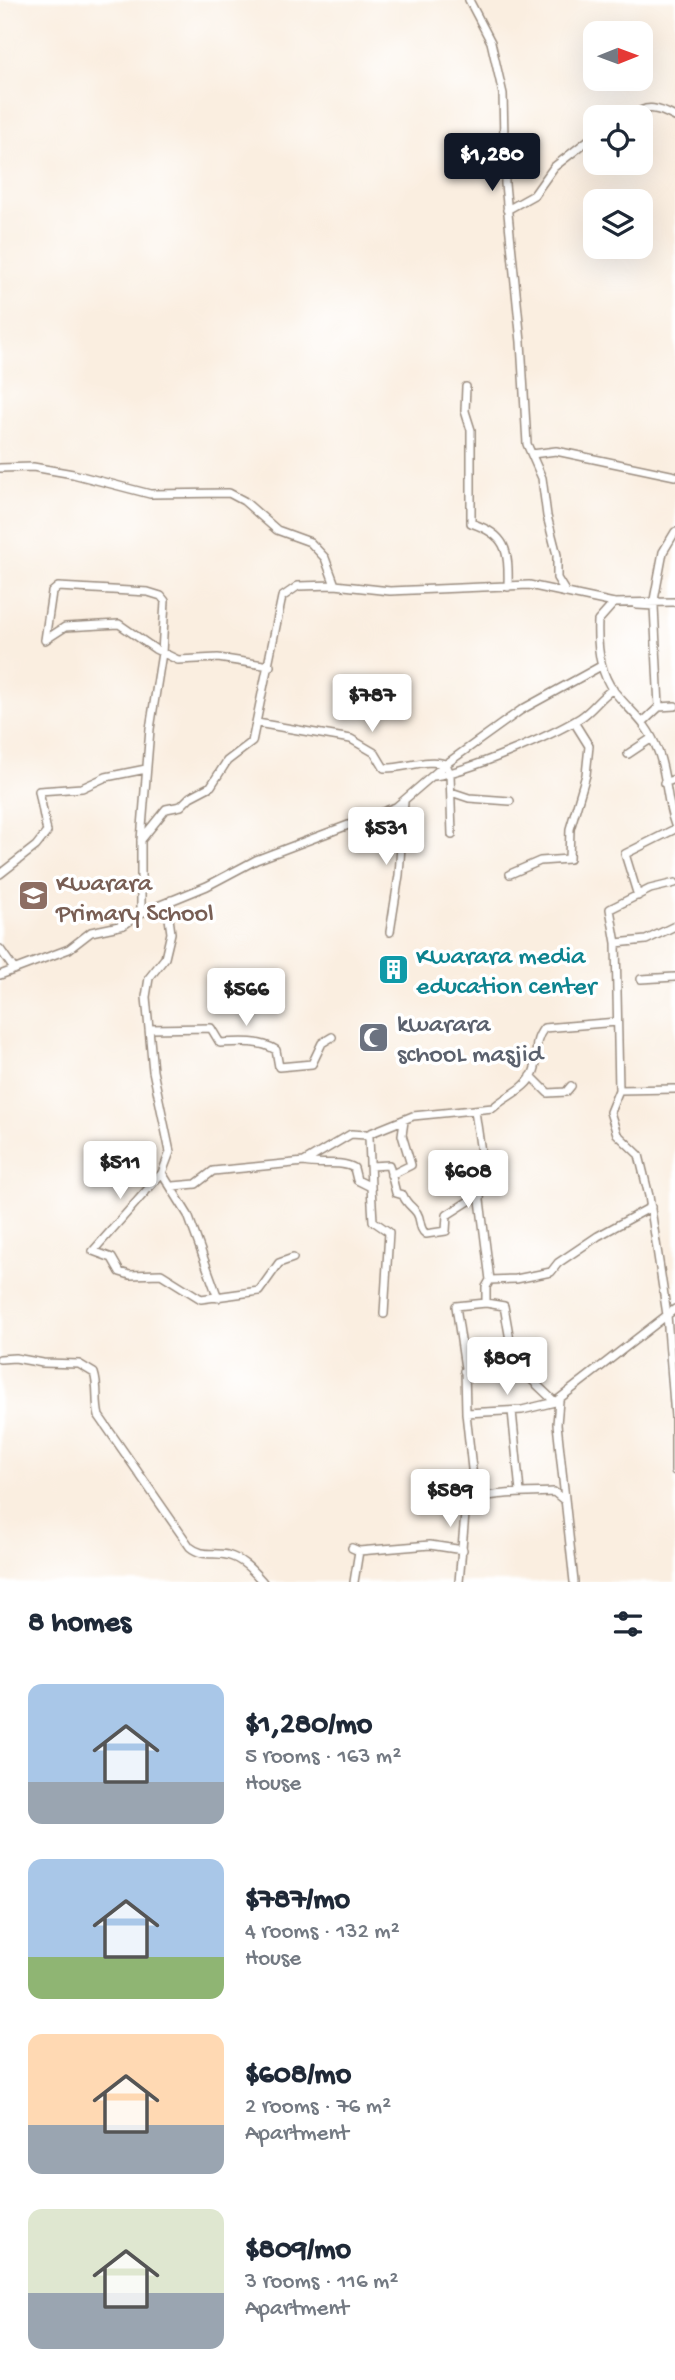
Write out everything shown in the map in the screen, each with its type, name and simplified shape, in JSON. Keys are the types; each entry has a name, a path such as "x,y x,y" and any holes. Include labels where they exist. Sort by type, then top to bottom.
{"street":[{"path":"469,0 491,42 503,94 507,211 522,342 527,444 542,478 545,510 557,555 557,578 565,591"},
{"path":"653,108 675,117"},
{"path":"507,211 534,195 554,167 583,144"},
{"path":"466,387 465,411 471,430 471,523 488,528 499,537 506,557 508,587"},
{"path":"532,454 556,451 675,476"},
{"path":"0,468 46,469 150,494 229,493 244,501 277,530 310,542 325,558 335,585"},
{"path":"659,708 654,603 663,552 675,532"},
{"path":"141,840 166,810 181,806 190,797 211,786 227,761 252,742 270,666 282,597 298,586 335,585 390,591 529,585 614,603 675,602"},
{"path":"141,913 141,840 146,769 162,653 165,601 161,596 148,592 58,587 52,592 45,640 65,627 119,624 162,653 178,660 218,658 270,666"},
{"path":"614,603 598,621 601,666 613,689 644,721 652,738 659,754 675,827 625,854 638,896"},
{"path":"0,975 69,949 91,932 124,925 141,913 256,860 396,807 446,764 535,701 601,666"},
{"path":"433,776 450,774 574,722 613,689"},
{"path":"644,721 659,708 675,706"},
{"path":"510,874 540,861 569,859 569,835 586,775 589,747 574,722"},
{"path":"257,723 351,739 374,753 384,768 398,769 415,763 446,764"},
{"path":"628,754 652,738"},
{"path":"446,764 450,774 452,835"},
{"path":"0,874 36,846 47,832 39,791 82,788 106,777 146,769"},
{"path":"664,783 675,779"},
{"path":"451,792 469,798 510,801"},
{"path":"390,932 399,876 404,802"},
{"path":"675,883 610,909 616,943 619,1090 610,1115 617,1134 639,1155 651,1207 672,1348 675,1467"},
{"path":"171,900 171,933 165,958 149,978 147,987 153,1071 170,1152 162,1172 93,1251 112,1258 118,1269 125,1273 161,1273 201,1299 259,1291 279,1263 293,1258"},
{"path":"616,943 650,939 675,926"},
{"path":"0,949 14,969"},
{"path":"641,979 675,977"},
{"path":"304,1162 351,1134 365,1135 412,1116 493,1108 500,1101 512,1098 531,1076 536,1068 534,1051 538,1036 544,1028 617,1022"},
{"path":"149,1029 211,1028 220,1043 234,1041 269,1046 276,1051 279,1067 312,1064 322,1043 332,1037"},
{"path":"531,1076 548,1093 566,1092 571,1086"},
{"path":"619,1090 675,1089"},
{"path":"475,1111 482,1159 480,1194 490,1280 486,1287 486,1303"},
{"path":"391,1175 411,1165 402,1135 404,1121"},
{"path":"365,1135 369,1137 373,1221 389,1231 384,1314"},
{"path":"173,1186 196,1184 213,1171 304,1162 329,1166 349,1164 354,1168 357,1180 371,1187"},
{"path":"370,1166 389,1165 396,1193 403,1195 405,1202 416,1212 421,1230 426,1234 446,1231 447,1215 480,1194"},
{"path":"162,1172 173,1186 188,1215 218,1298"},
{"path":"490,1280 516,1279 551,1272 558,1263 598,1236 651,1207"},
{"path":"475,1497 456,1306 486,1303 504,1307 514,1363 557,1402 573,1582"},
{"path":"466,1413 512,1410 557,1402 675,1309"},
{"path":"0,1359 79,1364 94,1373 99,1388 99,1416 190,1547 197,1552 228,1555 244,1563 263,1582"},
{"path":"464,1371 514,1363"},
{"path":"512,1410 520,1492"},
{"path":"458,1582 466,1503 475,1497 520,1492 554,1492 565,1501"},
{"path":"354,1582 356,1549 430,1545 453,1546 463,1550"}],"place":[{"name":"Kwarara Primary School","path":"33,896"},
{"name":"Kwarara media education center","path":"393,969"},
{"name":"kwarara schooL masjid","path":"374,1037"}]}
